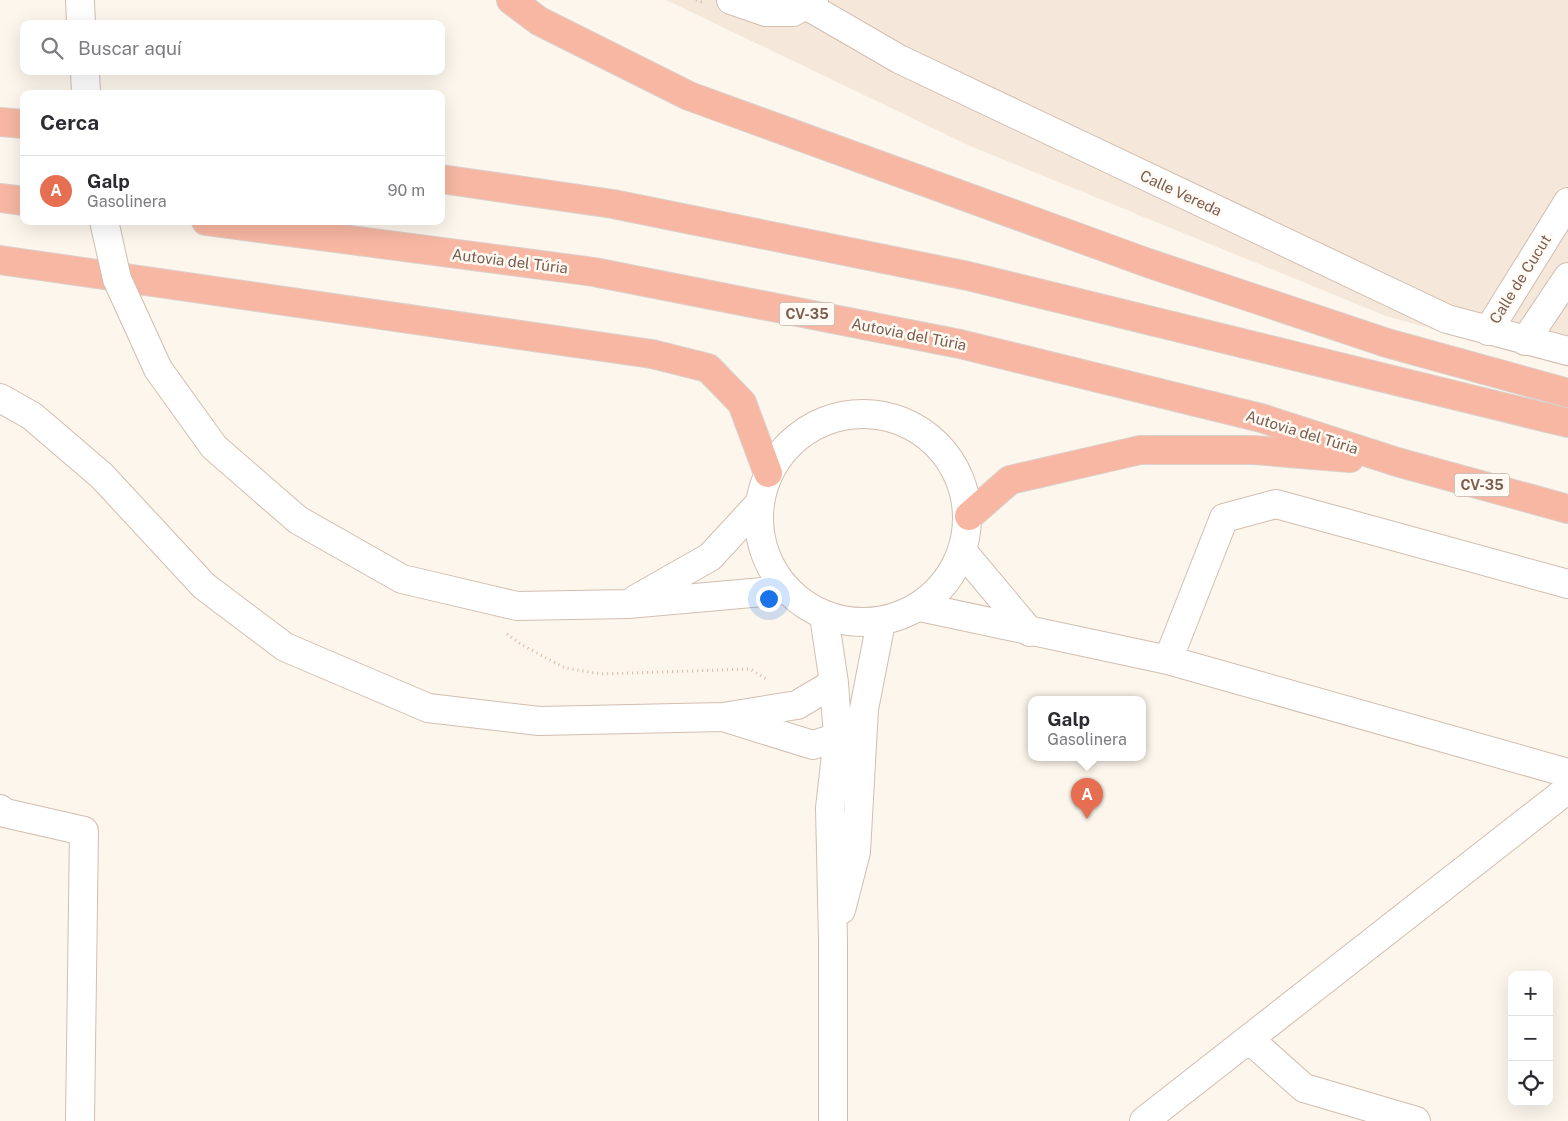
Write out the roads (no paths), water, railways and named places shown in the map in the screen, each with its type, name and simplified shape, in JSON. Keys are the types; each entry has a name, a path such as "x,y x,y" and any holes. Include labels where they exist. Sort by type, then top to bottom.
{"highway":[{"path":"511,0 539,21 698,99 1148,263 1387,343 1568,393"},
{"path":"0,122 20,124"},
{"path":"445,180 613,204 968,276 1568,423"},
{"path":"0,198 20,200"},
{"name":"Autovia del Túria","path":"236,225 594,272 960,344 1261,418 1397,462 1568,509"},
{"path":"0,260 652,354 708,368 742,403 768,473"},
{"path":"969,516 1010,480 1140,450 1254,450 1397,462"}],"street":[{"path":"80,0 81,20"},
{"name":"Calle Vereda","path":"731,0 766,12 794,12 806,2 899,59 1448,319 1568,351"},
{"path":"84,75 86,90"},
{"name":"Calle de Cucut","path":"1488,331 1568,202"},
{"path":"105,225 117,278 158,369 214,447 298,520 402,579 517,606 628,604 785,590"},
{"path":"1525,341 1568,277"},
{"path":"0,398 32,416 102,476 204,586 285,648 428,708 539,721 723,717 797,704 834,683"},
{"path":"885,415 928,434 958,470 969,516 963,552 946,583 920,607 881,622 824,616 785,590 762,551 758,505 768,473 797,436 805,432 839,416 885,415"},
{"path":"1168,660 1224,518 1276,504 1568,584"},
{"path":"628,604 710,557 758,505"},
{"path":"963,552 1030,632"},
{"path":"920,607 1168,660 1568,773"},
{"path":"824,616 834,683 838,736 830,808 833,941 833,1121"},
{"path":"833,941 856,852 864,708 881,622"},
{"path":"723,717 814,745 838,736 864,708"},
{"path":"1144,1121 1568,789"},
{"path":"0,809 5,813 84,831 80,1121"},
{"path":"1249,1039 1304,1088 1416,1121"}],"place":[{"name":"Galp","path":"1087,819"}]}
